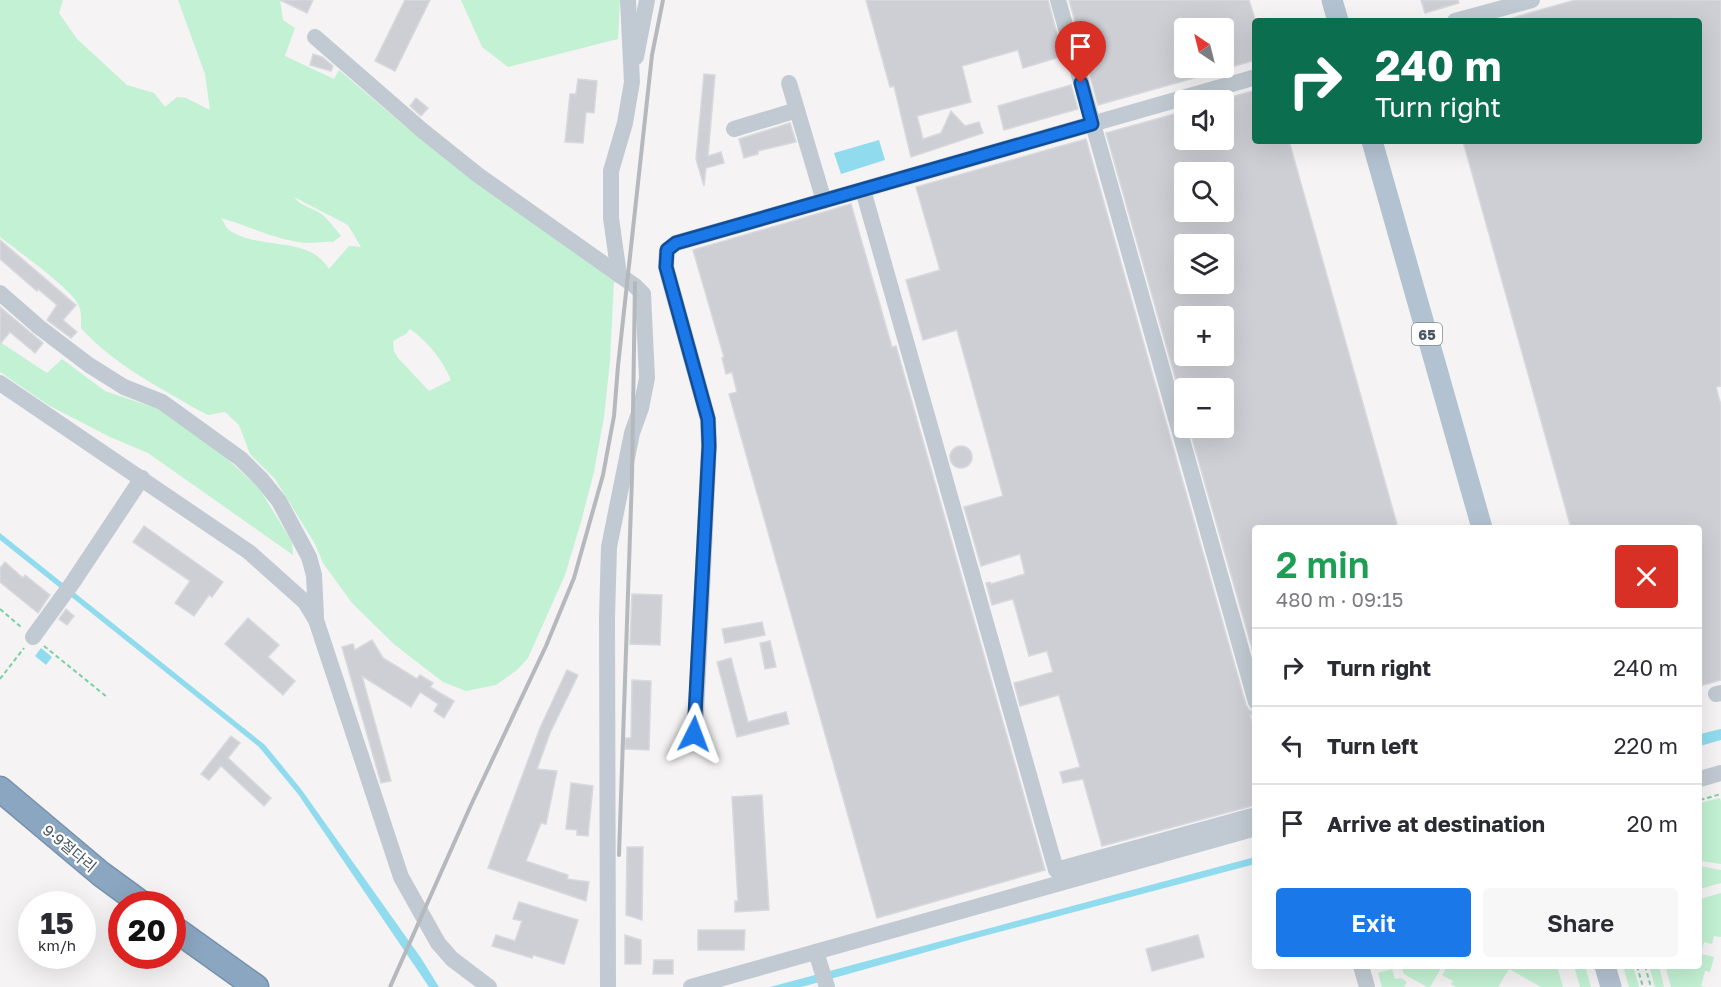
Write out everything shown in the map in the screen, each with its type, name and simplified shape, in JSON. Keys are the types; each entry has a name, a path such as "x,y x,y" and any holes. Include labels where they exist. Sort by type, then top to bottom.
{"highway":[{"name":"9·9절다리","path":"0,789 124,891"},
{"name":"9·9절다리","path":"0,811 108,899"},
{"path":"186,937 256,987"},
{"path":"186,957 228,987"}],"main road":[{"path":"1332,0 1337,18"},
{"name":"65","path":"1373,144 1481,525"},
{"path":"1606,969 1611,987"}],"street":[{"path":"628,0 632,82"},
{"path":"619,275 611,218 611,171 625,123 647,0"},
{"path":"1058,0 1252,688"},
{"path":"1466,18 1532,0"},
{"path":"315,37 423,131 478,175 635,286 643,294 647,378 641,408 632,433 609,547 607,617 608,987"},
{"path":"694,734 708,419 666,267 667,250 676,243 822,195 863,190 1252,78"},
{"path":"789,83 822,195"},
{"path":"734,129 797,111"},
{"path":"863,190 1056,870 1252,816"},
{"path":"0,293 39,327 89,365 124,387 162,402 241,459 262,480 279,501 309,556 314,575 316,620"},
{"path":"0,383 249,552 305,602 316,620 400,877 438,943 452,959 489,987"},
{"path":"33,636 73,582 142,478"},
{"path":"1702,778 1721,773"},
{"path":"691,987 1252,829"},
{"path":"816,952 825,980"},
{"path":"1362,969 1367,987"}],"path":[{"path":"0,609 106,697"},
{"path":"0,679 33,636"},
{"path":"1702,799 1721,794"},
{"path":"1638,969 1643,987"},
{"path":"1647,969 1651,987"}],"green space":[{"path":"0,0 63,0 59,13 77,39 127,85 154,93 165,107 177,97 186,98 210,110 205,74 178,0 280,0 283,20 295,28 285,56 334,79 339,70 474,181 614,280 610,361 604,417 594,472 565,575 528,658 517,670 496,685 466,691 443,682 395,645 352,603 323,563 315,544 275,479 250,454 239,425 225,412 208,415 198,410 136,373 93,341 81,328 78,304 65,288 0,237","holes":["294,197 348,225 361,247 349,246 329,269 320,258 296,247 241,236 228,229 221,218 298,242 333,242 341,236 325,217","410,329 434,352 451,380 429,391 398,358 394,351 393,341"]},
{"path":"461,0 620,0 618,39 508,67 482,47"},
{"path":"0,342 47,373 62,359 105,391 168,412 224,456 259,488 292,542 293,555 148,453 110,437 48,405 0,372"},
{"path":"1720,798 1721,801 1721,864 1702,861 1702,802"},
{"path":"1702,866 1721,870 1721,883 1702,888"},
{"path":"1721,893 1721,937 1714,936 1712,944 1704,942 1702,950 1702,898"},
{"path":"1702,954 1714,957 1710,972 1705,971 1701,986 1706,987 1671,987 1666,969 1702,969"},
{"path":"1392,969 1395,979 1401,978 1407,982 1404,987 1382,987 1378,973"},
{"path":"1402,969 1440,970 1430,987 1404,974"},
{"path":"1444,969 1509,969 1498,987 1456,987 1451,984 1453,981 1442,975"},
{"path":"1509,969 1558,969 1563,987 1541,987"},
{"path":"1575,969 1586,969 1591,987 1580,987"},
{"path":"1624,969 1634,969 1639,987 1629,987"},
{"path":"1650,969 1660,969 1664,987 1655,987"}],"water":[{"path":"879,140 885,160 841,174 834,153"},
{"path":"0,533 265,745 301,789 421,958 439,987 429,987 298,794 259,747 0,540"},
{"path":"41,648 52,657 46,665 35,656"},
{"path":"1721,729 1721,740 1702,745 1702,734"},
{"path":"1252,858 1252,865 816,983 801,987 770,987"}],"building":[{"path":"280,0 313,0 307,13"},
{"path":"405,0 430,0 395,71 375,61"},
{"path":"866,0 1048,0 1063,56 1023,68 1018,50 962,66 971,102 917,116 923,139 941,133 951,111 965,126 979,122 983,133 911,157 894,86 890,87"},
{"path":"1069,0 1249,0 1255,18 1252,18 1252,61 1234,66 1234,18 1174,18 1174,78 1194,78 1098,105"},
{"path":"1421,0 1458,0 1459,3 1425,13"},
{"path":"1575,0 1721,0 1721,386 1716,387 1721,405 1721,680 1702,685 1702,525 1570,525 1464,144 1702,144 1702,18 1512,18"},
{"path":"313,54 322,57 333,66 331,71 310,65"},
{"path":"704,74 715,75 708,156 721,152 724,163 706,168 704,186 696,159"},
{"path":"578,79 597,81 594,113 586,112 583,143 565,142 570,94 576,94"},
{"path":"1071,85 1078,109 1004,130 998,106"},
{"path":"1252,91 1252,144 1290,144 1397,525 1252,525 1252,648 1192,438 1234,438 1234,378 1175,378 1106,133 1174,114 1174,150 1234,150 1234,96"},
{"path":"416,98 428,108 421,116 410,106"},
{"path":"790,123 796,142 758,151 758,154 744,158 739,139"},
{"path":"1086,139 1246,705 1252,711 1252,715 1250,715 1252,721 1252,806 1102,846 1083,779 1063,783 1060,772 1080,767 1059,695 1020,706 1014,683 1053,672 1047,651 1029,656 1013,599 992,605 986,583 991,584 1025,574 1020,554 981,566 964,507 1003,496 957,330 923,340 906,280 940,270 916,187"},
{"path":"851,204 892,347 896,346 1045,870 877,918 729,394 737,392 732,372 726,374 722,358 724,357 693,250"},
{"path":"0,240 76,305 63,320 77,332 71,338 47,320 57,305 0,259"},
{"path":"0,307 43,343 35,353 10,332 0,344"},
{"path":"961,446 969,449 972,457 969,465 961,468 953,465 950,457 953,449"},
{"path":"144,526 223,582 212,597 209,595 194,616 175,603 190,581 133,542"},
{"path":"5,562 23,578 25,575 50,595 38,613 0,582 0,568"},
{"path":"632,594 662,595 660,645 630,644"},
{"path":"66,609 74,616 67,625 59,619"},
{"path":"248,618 279,645 268,657 295,681 283,695 225,644"},
{"path":"762,622 765,635 725,643 722,629"},
{"path":"372,640 383,658 417,679 420,675 433,683 430,687 454,701 444,718 434,711 438,704 420,692 411,707 362,676 391,781 381,783 342,647 353,644 355,650"},
{"path":"770,641 776,667 765,669 760,643"},
{"path":"731,658 748,722 786,712 789,724 737,737 717,662"},
{"path":"567,670 578,675 550,733 537,769 557,771 546,824 541,823 526,861 568,875 567,879 589,882 586,901 488,868 540,728"},
{"path":"632,680 651,681 649,750 625,749 625,738 631,738"},
{"path":"231,736 240,743 228,758 271,798 264,806 221,766 209,780 201,774"},
{"path":"571,783 593,786 588,836 577,835 577,830 566,829"},
{"path":"762,795 769,910 735,912 735,901 738,901 732,797"},
{"path":"627,847 643,847 642,920 626,915"},
{"path":"519,902 578,920 564,964 533,955 532,958 492,946 496,935 515,941 522,921 513,919"},
{"path":"698,930 745,930 744,950 698,950"},
{"path":"625,935 641,940 641,964 625,964"},
{"path":"1198,935 1204,957 1152,971 1146,949"},
{"path":"654,960 673,960 673,974 653,974"}],"railway":[{"path":"390,987 471,805 546,646 574,578 603,475 614,416 652,55 663,0"},
{"path":"619,855 632,477 635,283"}],"route":[{"path":"694,734 709,446 708,419 666,267 667,250 676,243 1092,124 1081,83"}]}
